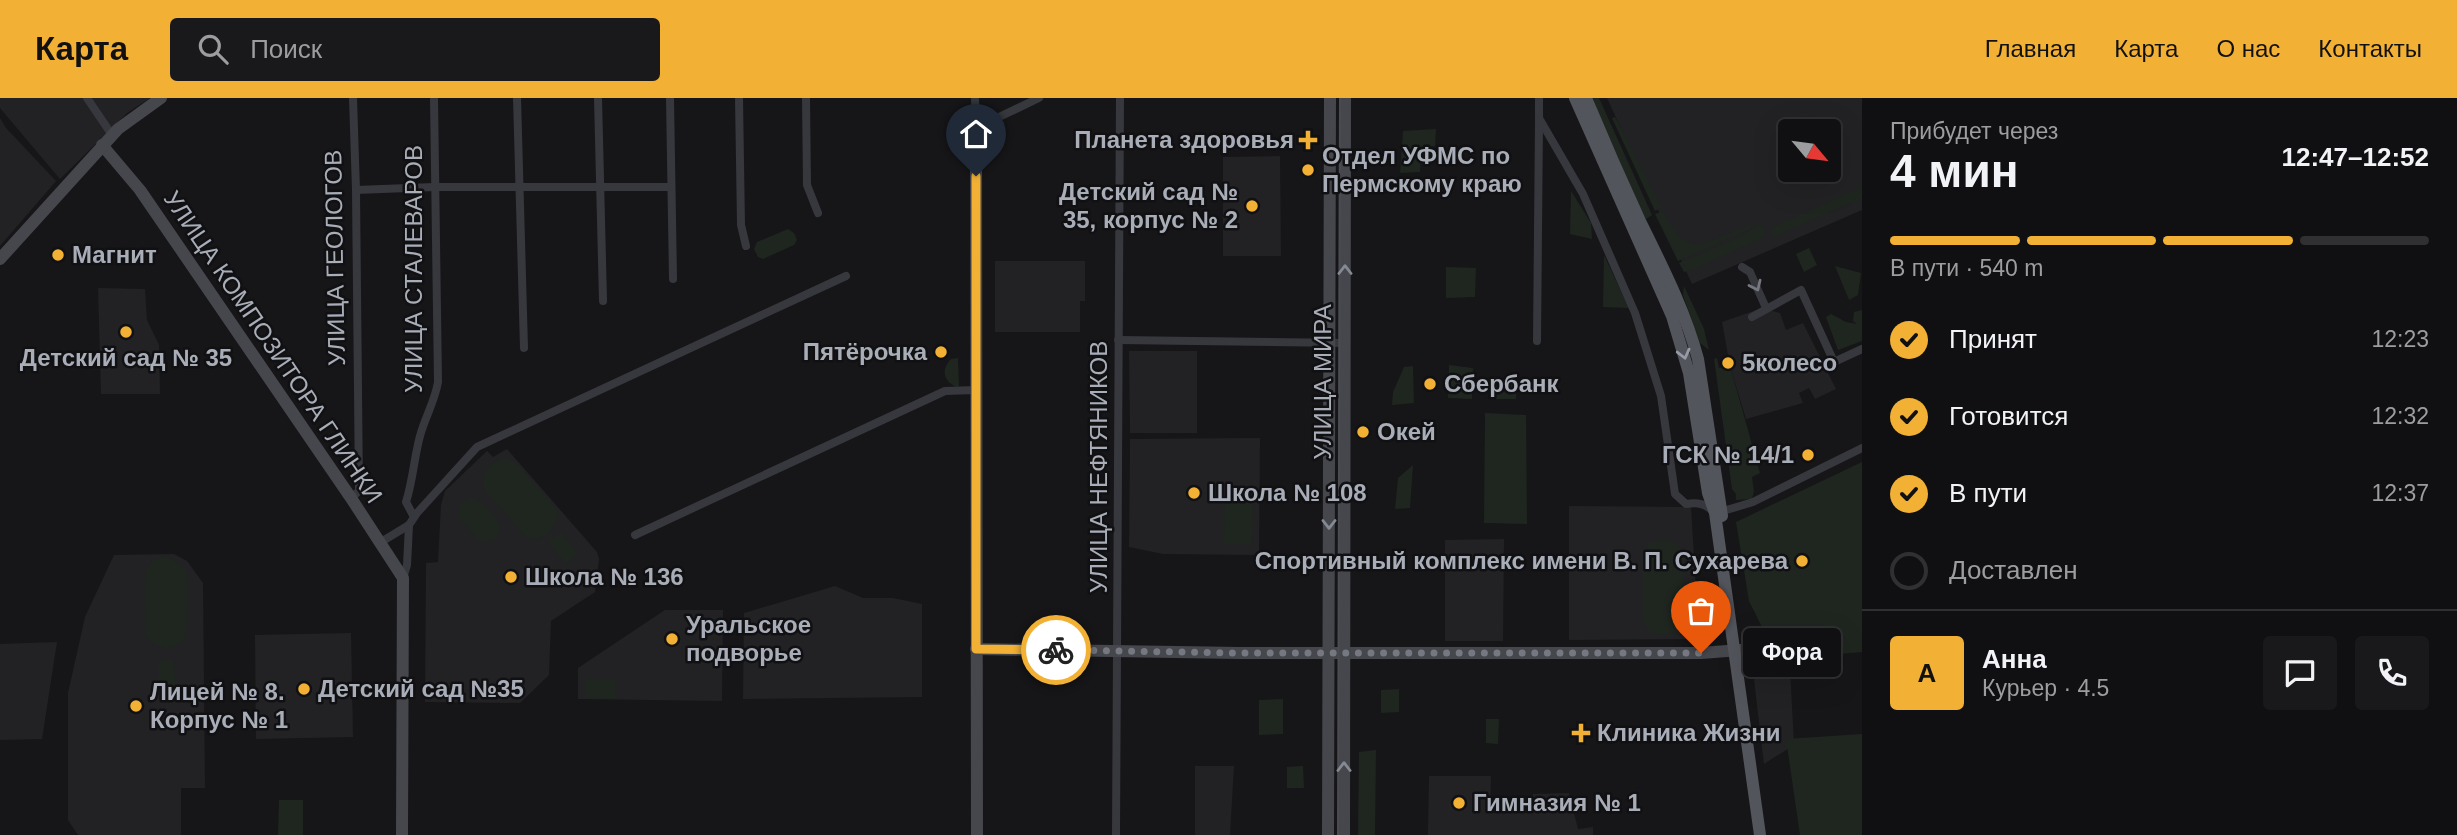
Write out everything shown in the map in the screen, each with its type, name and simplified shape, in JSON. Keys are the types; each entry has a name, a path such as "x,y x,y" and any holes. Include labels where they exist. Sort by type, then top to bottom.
{"main road":[{"path":"1575,98 1680,337 1689,373 1708,493 1718,513"},
{"path":"1586,98 1671,285 1698,359 1760,835"},
{"path":"1737,650 1767,835"}],"street":[{"path":"87,98 107,140"},
{"path":"0,259 107,140 142,110 161,98"},
{"name":"УЛИЦА ГЕОЛОГОВ","path":"351,498 359,491 353,98"},
{"name":"УЛИЦА СТАЛЕВАРОВ","path":"411,521 406,502 416,453 424,424 435,402 438,382 434,98"},
{"path":"517,98 524,348"},
{"path":"598,98 603,301"},
{"path":"670,98 673,279"},
{"path":"739,98 741,225 746,246"},
{"path":"806,98 807,185 818,213"},
{"path":"975,98 977,835"},
{"path":"976,128 1038,98"},
{"name":"УЛИЦА НЕФТЯНИКОВ","path":"1116,835 1120,98"},
{"name":"УЛИЦА МИРА","path":"1328,835 1330,98"},
{"name":"УЛИЦА МИРА","path":"1344,835 1345,98"},
{"path":"1538,341 1539,98"},
{"path":"1539,118 1583,194 1635,313 1661,396 1675,494 1686,504 1698,503 1718,513 1753,502 1862,448"},
{"name":"УЛИЦА КОМПОЗИТОРА ГЛИНКИ","path":"107,140 381,542 403,579"},
{"path":"356,190 434,187 671,187"},
{"path":"1742,267 1749,272 1766,308"},
{"path":"381,542 411,521 477,447 846,276"},
{"path":"1752,317 1801,290 1834,362 1862,349"},
{"path":"1118,340 1345,343"},
{"path":"635,535 945,391 976,390"},
{"path":"402,835 403,579 411,521"},
{"path":"976,649 1329,653 1737,650"}],"shaded area":[{"path":"0,98 150,98 127,113 60,179 0,108"},
{"path":"1593,98 1599,98 1652,215 1646,219 1623,175"},
{"path":"1607,98 1862,98 1862,210 1692,284"},
{"path":"1615,117 1662,208 1655,211 1612,118"},
{"path":"0,118 6,128 56,181 0,246"},
{"path":"1436,129 1435,146 1421,149 1420,172 1400,173 1403,131"},
{"name":"Детский сад № 35, корпус № 2","path":"1280,156 1281,256 1223,256 1223,157"},
{"path":"1862,187 1862,198 1773,237 1771,231 1775,226"},
{"path":"1571,191 1591,223 1592,239 1570,234"},
{"path":"1663,211 1682,238 1700,245 1761,221 1678,261 1655,214"},
{"path":"1762,223 1764,237 1692,270 1684,272 1679,263 1740,237"},
{"path":"788,229 794,233 797,240 794,245 763,259 758,257 754,249 757,242"},
{"path":"1809,248 1817,265 1804,272 1796,254"},
{"path":"1604,255 1629,308 1603,307"},
{"path":"995,261 1085,261 1085,301 1080,301 1080,332 995,332"},
{"path":"1835,266 1861,273 1858,295 1849,300"},
{"path":"1446,267 1476,268 1475,297 1446,298"},
{"path":"1684,286 1704,329 1709,350 1700,343 1683,295"},
{"name":"Детский сад № 35","path":"98,288 145,289 147,320 159,345 160,394 101,394"},
{"path":"1762,308 1780,313 1786,330 1803,323 1836,389 1815,399 1809,388 1799,393 1803,403 1746,419 1730,366 1722,322"},
{"path":"1862,310 1862,341 1838,350 1826,317 1831,314 1857,324 1853,321 1854,312"},
{"path":"1129,351 1197,351 1197,433 1130,433"},
{"path":"958,358 959,386 956,387 948,381 945,371 951,359"},
{"path":"1717,358 1719,368 1730,366 1760,473 1752,477 1752,499 1736,500 1732,489 1714,359"},
{"path":"1449,365 1473,368 1472,399 1448,398"},
{"path":"1413,366 1414,403 1392,405 1393,392 1404,367"},
{"path":"1490,382 1516,382 1516,399 1491,399"},
{"path":"1485,413 1526,415 1527,524 1484,523"},
{"name":"Школа № 108","path":"1260,438 1259,555 1163,554 1129,547 1130,439"},
{"name":"Школа № 136","path":"507,449 597,552 599,559 595,592 551,621 549,675 520,703 425,702 426,563 438,562 441,505 445,491 487,451 493,457"},
{"path":"504,458 516,462 557,510 553,528 545,536 527,538 483,488 483,478 488,469"},
{"name":"Спортивный комплекс имени В. П. Сухарева","path":"1862,462 1862,652 1778,659 1749,601 1736,522"},
{"path":"1413,465 1410,508 1395,509 1398,478"},
{"path":"1225,490 1253,490 1252,544 1224,544"},
{"path":"470,498 483,504 497,520 500,531 494,540 480,542 458,516 460,505"},
{"path":"1569,506 1691,507 1699,639 1569,640"},
{"path":"561,532 578,554 565,564 548,541"},
{"path":"1504,539 1503,641 1445,641 1445,540"},
{"path":"1663,540 1676,543 1684,555 1683,622 1678,632 1661,635 1650,632 1643,622 1643,555 1650,543"},
{"name":"Лицей № 8. Корпус № 1","path":"174,554 187,561 203,583 205,788 181,788 181,835 78,835 68,820 68,693 85,617 114,555"},
{"path":"164,557 182,567 186,573 187,584 186,635 181,643 165,649 146,638 145,572 154,560"},
{"path":"835,586 863,598 893,598 922,604 922,697 743,699 744,613"},
{"name":"Уральское подворье","path":"665,610 723,610 722,701 578,699 578,668"},
{"name":"Детский сад №35","path":"351,633 353,737 256,739 255,635"},
{"path":"57,642 42,739 0,740 0,644"},
{"path":"159,661 174,661 175,688 159,689"},
{"path":"1790,668 1794,745 1764,764 1753,671"},
{"path":"586,680 615,680 615,699 586,698"},
{"path":"1399,689 1399,712 1381,713 1381,690"},
{"path":"1283,699 1283,734 1259,735 1259,700"},
{"path":"1486,719 1499,719 1498,744 1486,743"},
{"path":"1862,734 1862,835 1800,835 1786,739"},
{"path":"1376,750 1375,835 1358,835 1359,752"},
{"path":"1195,766 1234,766 1230,835 1195,835"},
{"path":"1303,766 1304,788 1287,788 1287,767"},
{"name":"Гимназия № 1","path":"1429,776 1491,776 1490,813 1532,812 1533,794 1569,793 1578,829 1593,827 1593,835 1428,835"},
{"path":"279,800 303,800 303,835 278,835"}],"tram line":[{"path":"1338,835 1340,98"}],"way so far":[{"path":"1056,650 1240,653 1701,653"}],"place":[{"name":"Планета здоровья","path":"1308,140"},
{"name":"Отдел УФМС по Пермскому краю","path":"1308,170"},
{"name":"Детский сад № 35, корпус № 2","path":"1252,206"},
{"name":"Магнит","path":"58,255"},
{"name":"Детский сад № 35","path":"126,332"},
{"name":"Пятёрочка","path":"941,352"},
{"name":"5колесо","path":"1728,363"},
{"name":"Сбербанк","path":"1430,384"},
{"name":"Окей","path":"1363,432"},
{"name":"ГСК № 14/1","path":"1808,455"},
{"name":"Школа № 108","path":"1194,493"},
{"name":"Спортивный комплекс имени В. П. Сухарева","path":"1802,561"},
{"name":"Школа № 136","path":"511,577"},
{"name":"Уральское подворье","path":"672,639"},
{"name":"Фора","path":"1701,653"},
{"name":"Детский сад №35","path":"304,689"},
{"name":"Лицей № 8. Корпус № 1","path":"136,706"},
{"name":"Клиника Жизни","path":"1581,733"},
{"name":"Гимназия № 1","path":"1459,803"}],"route":[{"path":"976,176 976,649 1056,650"}]}
